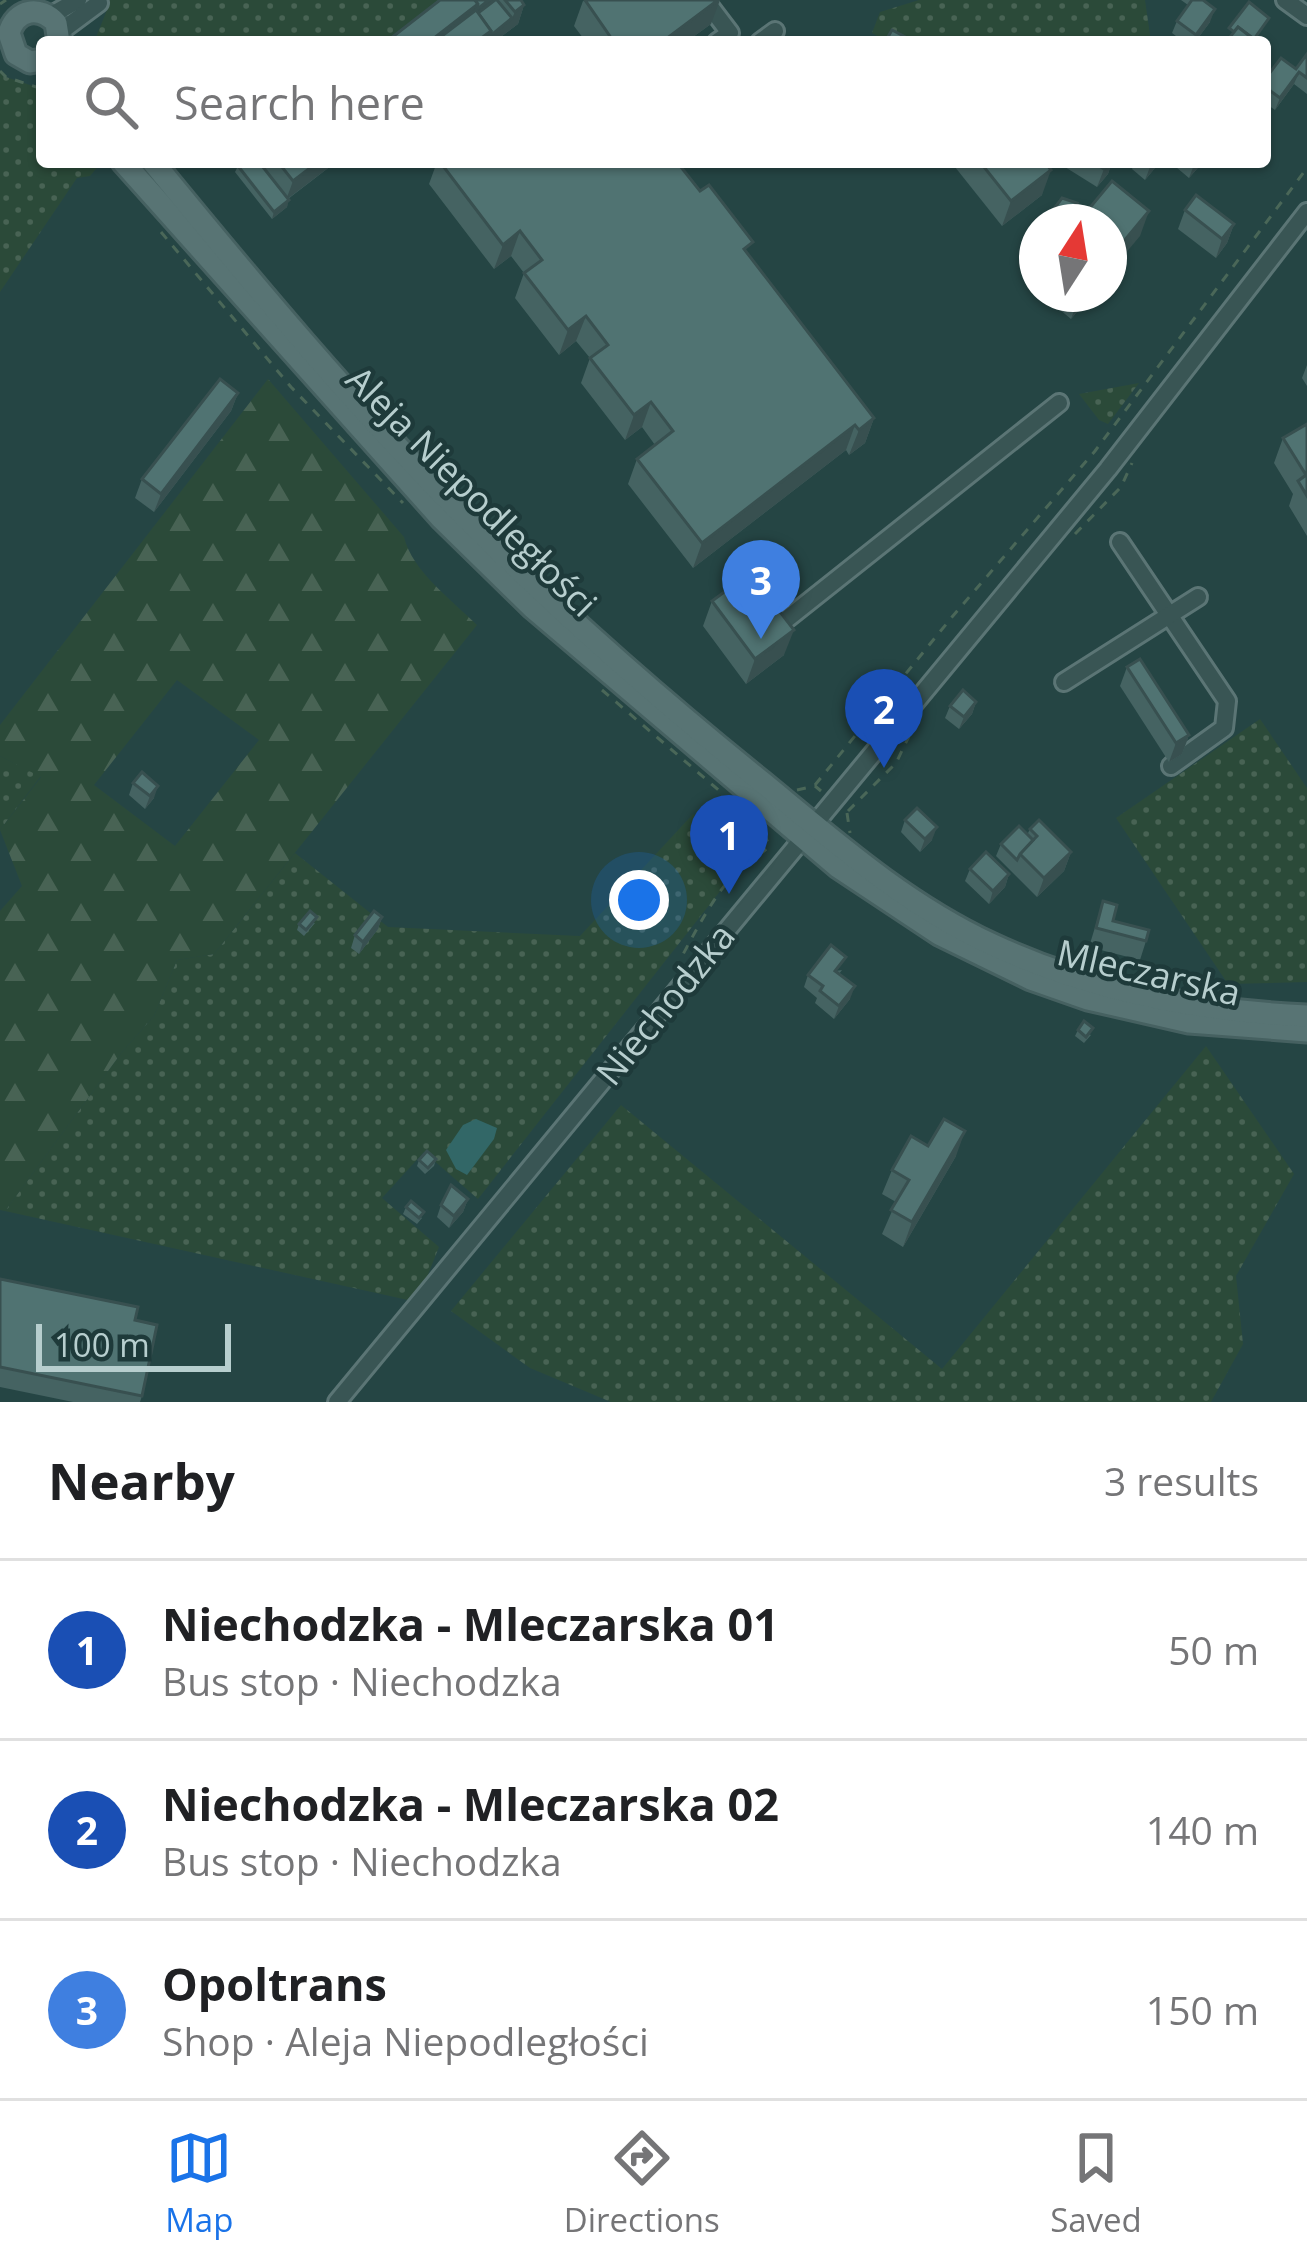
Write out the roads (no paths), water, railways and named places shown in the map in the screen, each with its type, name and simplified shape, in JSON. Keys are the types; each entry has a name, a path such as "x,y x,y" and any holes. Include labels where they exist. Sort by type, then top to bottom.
{"main road":[{"path":"19,30 36,55"},
{"name":"Aleja Niepodległości","path":"128,168 442,519 533,608 807,831"},
{"name":"Aleja Niepodległości","path":"158,168 297,333 464,515 683,717 780,797 807,831"},
{"name":"Mleczarska","path":"807,831 912,900 1036,963 1147,998 1307,1016"},
{"name":"Mleczarska","path":"807,831 905,913 985,959 1031,979 1088,999 1189,1022 1307,1031"}],"street":[{"path":"19,30 78,0"},
{"path":"705,0 730,33 726,36"},
{"path":"1285,0 1307,16"},
{"path":"19,30 99,2"},
{"name":"Niechodzka","path":"337,1402 1108,469 1307,212"},
{"path":"787,620 1059,403"},
{"path":"1120,542 1227,701 1224,728 1171,766"},
{"path":"1064,682 1198,597"}],"water":[{"path":"476,1119 497,1128 467,1175 456,1169 446,1150 463,1125"}],"place":[{"name":"Opoltrans","path":"761,639"},
{"name":"Niechodzka - Mleczarska 02","path":"884,768"},
{"name":"Niechodzka - Mleczarska 01","path":"729,894"}]}
